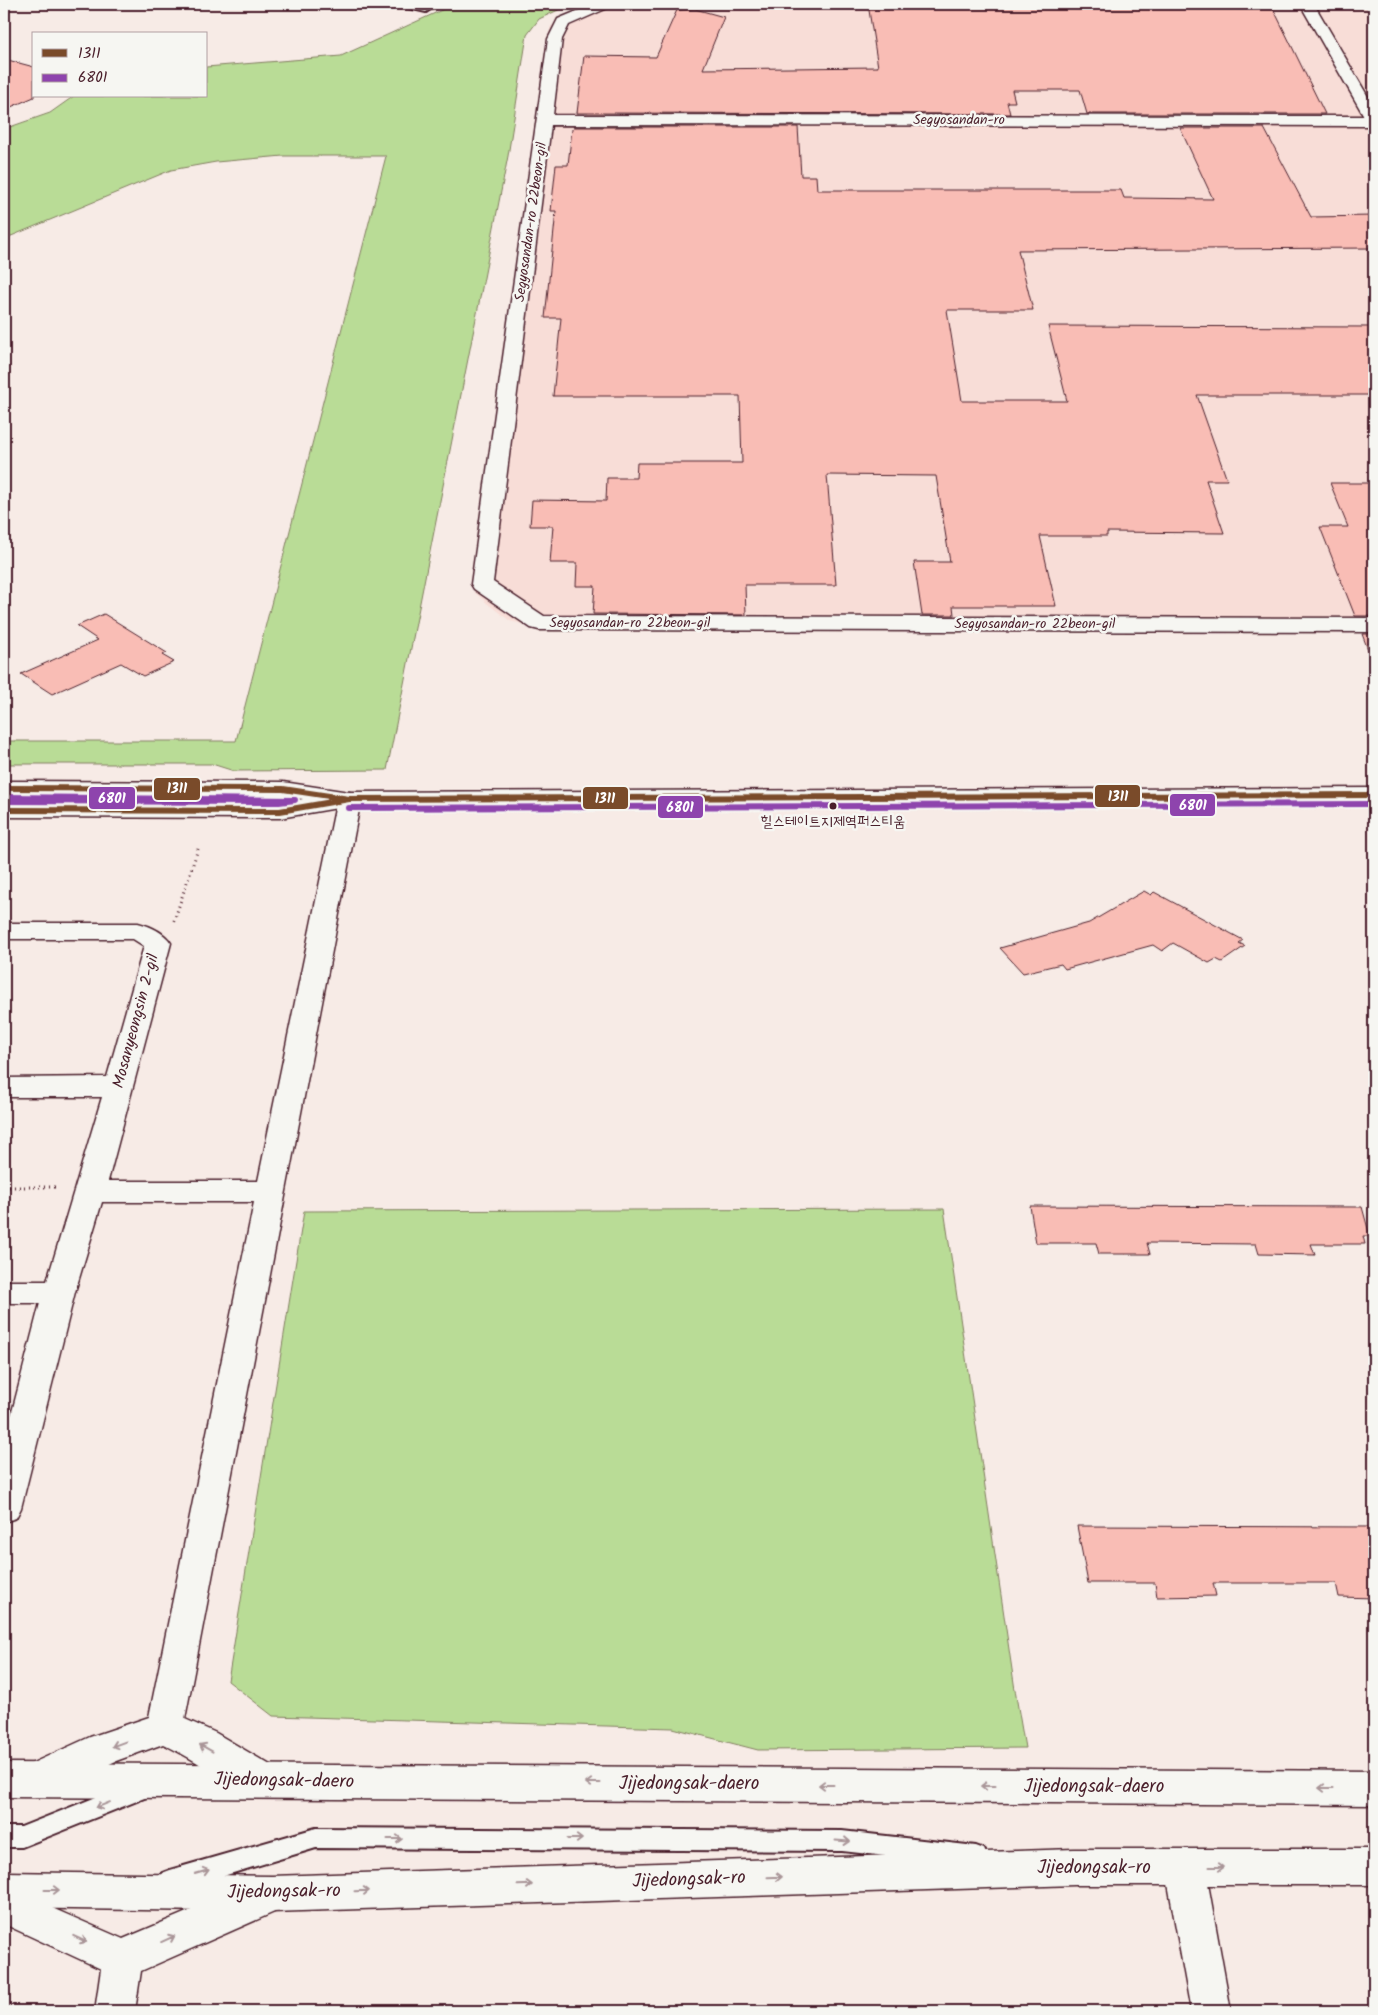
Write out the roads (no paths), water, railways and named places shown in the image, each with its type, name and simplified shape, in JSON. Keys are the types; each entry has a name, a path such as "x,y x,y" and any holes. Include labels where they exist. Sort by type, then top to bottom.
{"street":[{"path":"408,4 426,8"},
{"name":"Segyosandan-ro 22beon-gil","path":"605,4 563,22 555,39 482,584 539,623 1374,624"},
{"name":"Segyosandan-ro","path":"1307,4 1374,120"},
{"name":"Segyosandan-ro","path":"545,120 1374,120"},
{"path":"4,788 283,789 349,799 1374,795"},
{"path":"4,810 280,811 349,799"},
{"path":"165,1727 349,799"},
{"name":"Mosanyeongsin 2-gil","path":"4,931 138,931 158,943 90,1192 59,1292 4,1508"},
{"path":"4,1087 118,1087"},
{"path":"90,1192 271,1191"},
{"path":"4,1292 59,1292"},
{"path":"20,1780 165,1727 203,1745 264,1781"},
{"name":"Jijedongsak-daero","path":"20,1780 1374,1788"},
{"name":"Jijedongsak-ro","path":"4,1890 139,1890 272,1894 1074,1867 1374,1867"},
{"path":"1184,1867 1211,2011"},
{"path":"4,1906 123,1959 272,1894"},
{"path":"115,2011 123,1959"}],"lane":[{"path":"4,1837 22,1837 164,1780"},
{"path":"139,1890 316,1838 842,1840 1074,1867"}],"place":[{"name":"힐스테이트지제역퍼스티움","path":"833,806"}]}
